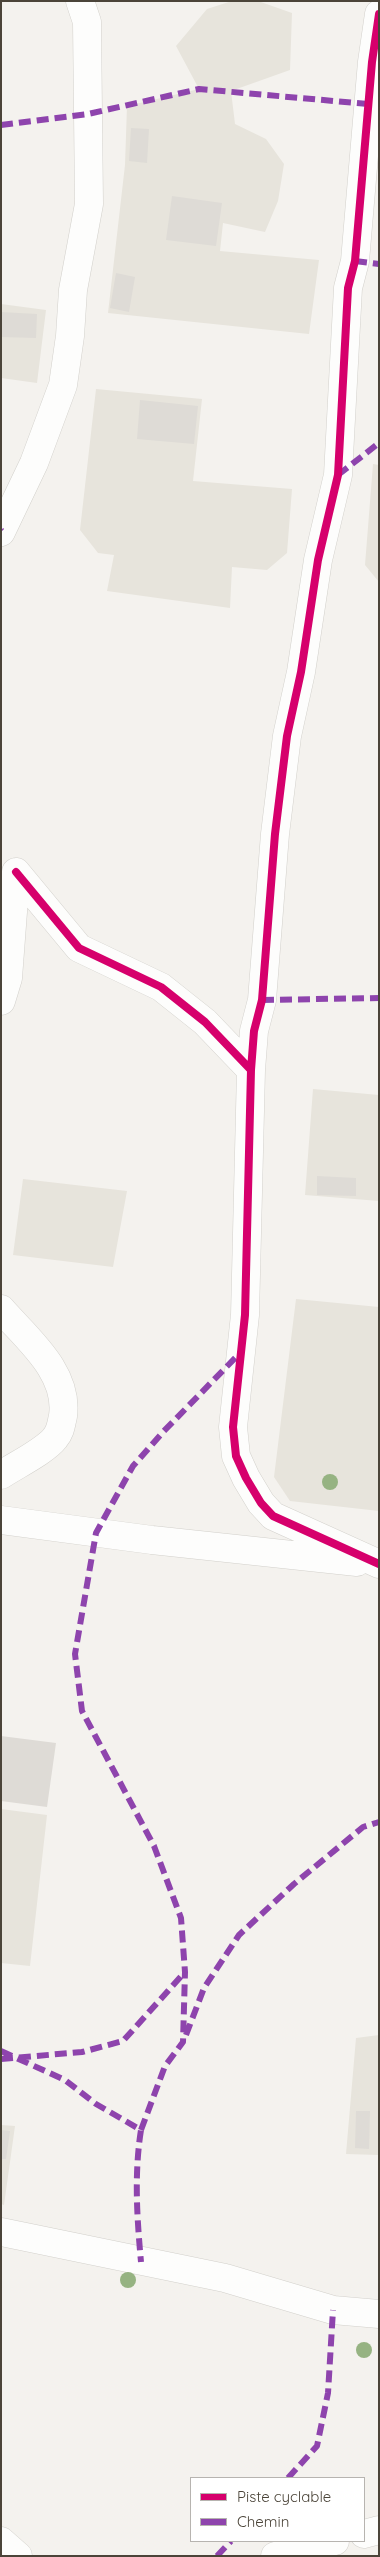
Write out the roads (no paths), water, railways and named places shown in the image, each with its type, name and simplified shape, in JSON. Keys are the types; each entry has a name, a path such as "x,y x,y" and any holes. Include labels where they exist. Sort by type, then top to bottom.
{"street":[{"path":"1,532 34,463 63,385 70,336 73,290 89,204 87,22 80,1"},
{"path":"379,14 364,142 355,261 348,288 338,475 318,560 301,672 287,736 275,834 262,1000 254,1031 251,1070 245,1315 233,1428 236,1456 261,1503 273,1516 379,1565"},
{"path":"1,1001 8,978 16,872 79,948 161,987 205,1022 251,1070"},
{"path":"1,1309 40,1353 55,1374 60,1386 63,1411 61,1429 54,1439 1,1475"},
{"path":"1,1520 152,1540 379,1565"},
{"path":"1,2232 225,2278 333,2310 379,2314"},
{"path":"365,2534 379,2530"},
{"path":"1,2541 18,2556"},
{"path":"276,2556 331,2542"}]}
